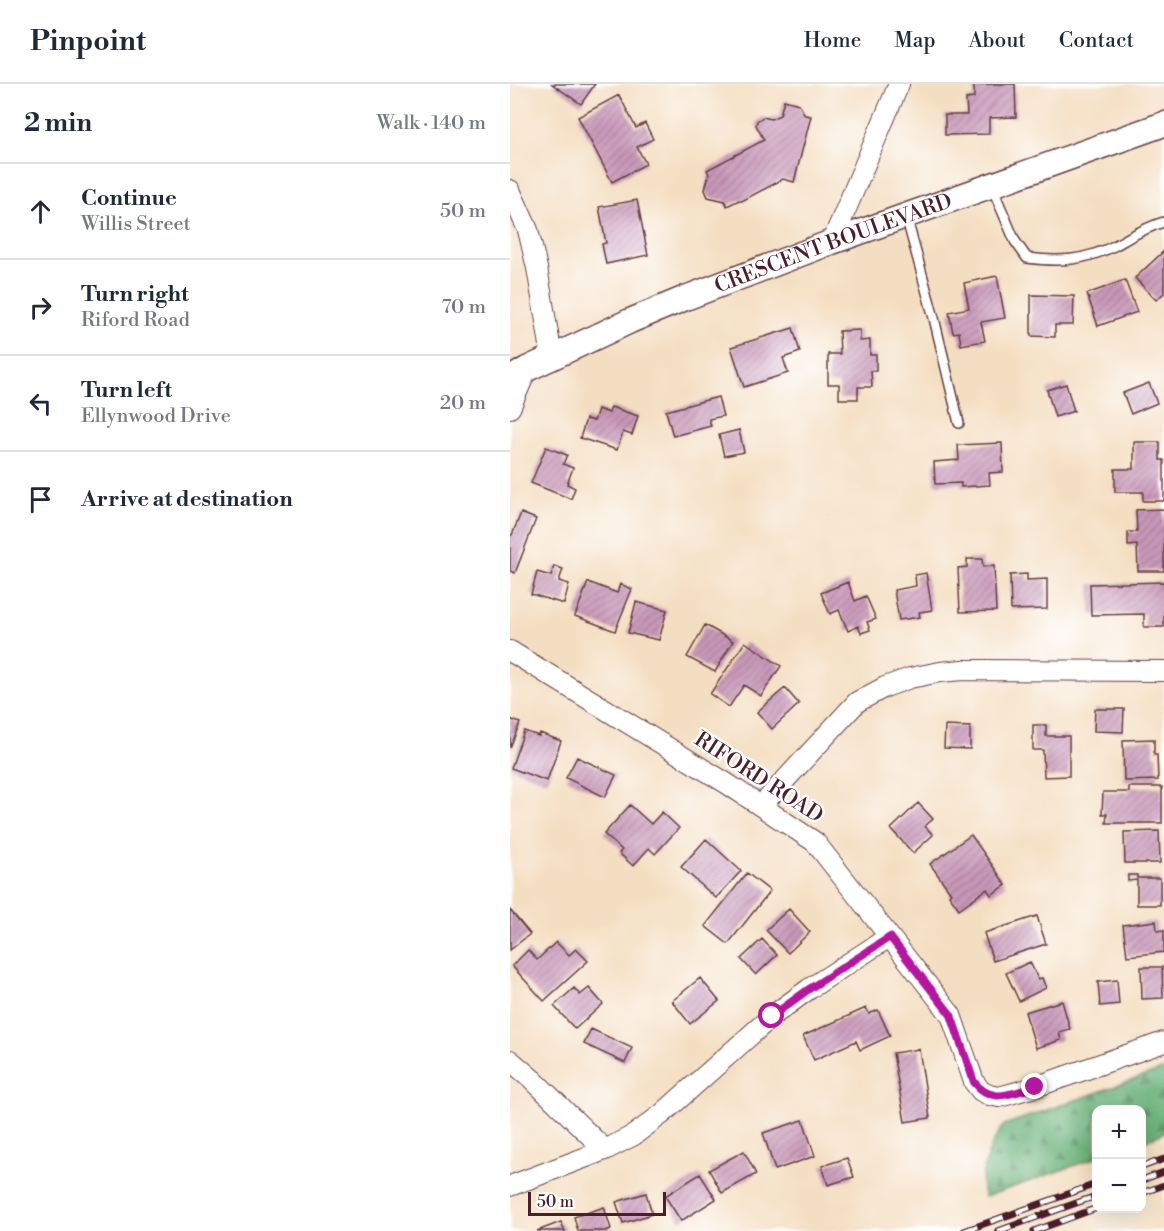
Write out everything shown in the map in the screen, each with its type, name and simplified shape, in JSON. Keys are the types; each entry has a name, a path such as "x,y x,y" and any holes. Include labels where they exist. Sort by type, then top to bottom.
{"street":[{"path":"832,242 899,84"},
{"name":"CRESCENT BOULEVARD","path":"518,374 630,321 688,297 906,215 1164,124"},
{"path":"510,190 528,230 552,357"},
{"path":"510,408 518,374"},
{"name":"RIFORD ROAD","path":"510,651 632,724 815,842 951,1015 974,1082 981,1091 999,1097 1035,1087 1164,1042"},
{"path":"761,806 858,702 885,687 910,678 963,670 1164,671"},
{"path":"510,1186 605,1150 634,1135 662,1114 772,1016 809,989 890,937"},
{"path":"510,1060 605,1150"}],"lane":[{"path":"992,184 1015,241 1027,258 1045,261 1077,260 1164,222"},
{"path":"906,215 959,423"}],"green space":[{"path":"1164,1069 1164,1133 1146,1140 1146,1105 1092,1105 1092,1159 985,1197 982,1179 986,1160 994,1140 1004,1125"}],"building":[{"path":"552,84 595,84 581,104"},
{"path":"974,84 1015,84 1016,117 989,118 989,134 945,135 945,115 967,115 966,99 974,98"},
{"path":"619,95 636,128 645,123 653,139 637,147 646,164 612,182 578,117"},
{"path":"784,100 799,104 805,115 811,116 794,182 783,179 742,201 739,200 727,206 725,201 708,197 705,190 709,174 707,170 764,140 756,125 757,121 763,117 771,119 780,115"},
{"path":"637,200 648,255 606,264 602,244 606,243 599,207"},
{"path":"1164,251 1164,293 1156,300 1135,278"},
{"path":"997,276 1005,318 981,322 985,341 961,345 959,332 953,333 949,312 969,308 964,283"},
{"path":"1125,280 1137,312 1098,326 1087,294"},
{"path":"1031,295 1074,296 1073,325 1055,325 1055,337 1031,336"},
{"path":"793,328 800,352 783,358 788,373 744,387 731,347"},
{"path":"860,330 860,341 870,340 870,355 876,355 876,371 871,371 872,387 858,387 858,399 839,399 839,384 828,384 828,354 840,354 839,331"},
{"path":"1149,383 1157,403 1131,414 1123,393"},
{"path":"1066,384 1074,411 1055,417 1047,390"},
{"path":"718,397 723,416 709,419 711,426 673,436 666,411"},
{"path":"611,407 638,416 632,435 623,432 617,450 580,438 586,419 594,421 598,409 609,413"},
{"path":"739,430 744,452 724,456 719,435"},
{"path":"1134,442 1160,442 1160,460 1164,460 1164,501 1143,501 1143,492 1115,492 1115,469 1134,469"},
{"path":"1002,443 1003,472 989,473 990,485 961,487 961,483 935,484 934,462 959,460 958,445"},
{"path":"546,447 567,455 563,464 573,468 567,484 575,488 571,499 531,483"},
{"path":"1164,509 1164,571 1138,571 1137,545 1128,546 1128,532 1137,532 1136,510"},
{"path":"521,513 536,519 515,573 510,571 510,535"},
{"path":"967,559 982,559 983,567 994,566 996,611 960,612 958,568 967,567"},
{"path":"554,566 563,569 559,581 569,584 564,604 531,594 537,572 551,576"},
{"path":"926,573 932,610 919,612 920,617 899,620 894,590 916,586 915,575"},
{"path":"1027,574 1027,580 1047,579 1047,609 1011,610 1010,575"},
{"path":"588,582 617,593 620,584 632,589 615,631 575,616"},
{"path":"848,582 855,601 866,596 876,619 867,622 870,630 861,633 858,626 848,631 839,610 830,614 821,593"},
{"path":"1164,582 1164,627 1144,627 1144,614 1091,615 1090,584"},
{"path":"636,602 667,610 659,640 628,633"},
{"path":"705,625 733,641 715,672 687,657"},
{"path":"745,642 781,666 761,696 744,685 729,707 710,694"},
{"path":"785,688 799,704 772,729 757,712"},
{"path":"1095,709 1124,709 1123,732 1094,731"},
{"path":"510,719 520,723 510,748"},
{"path":"1033,725 1046,725 1046,736 1069,736 1069,776 1044,777 1043,750 1033,750"},
{"path":"945,726 970,727 970,749 944,748"},
{"path":"524,731 539,736 540,733 561,741 547,781 511,768"},
{"path":"1154,739 1158,780 1124,781 1123,740"},
{"path":"577,757 616,775 605,797 566,778"},
{"path":"1129,787 1162,787 1162,823 1106,823 1107,814 1102,814 1103,792 1129,792"},
{"path":"918,803 933,819 925,826 933,835 913,853 891,829"},
{"path":"630,805 651,824 662,812 679,828 655,854 649,848 633,866 619,853 622,850 604,834"},
{"path":"1159,831 1160,863 1125,863 1124,832"},
{"path":"971,835 1006,885 991,895 987,889 959,909 949,895 951,893 930,864"},
{"path":"706,839 741,871 716,898 681,867"},
{"path":"747,873 770,891 728,944 705,926"},
{"path":"1128,875 1137,875 1137,878 1160,878 1160,905 1137,905 1137,880 1128,881"},
{"path":"789,909 810,932 788,953 766,930"},
{"path":"510,910 530,934 510,950"},
{"path":"1037,916 1046,944 993,961 984,933"},
{"path":"1156,921 1157,931 1164,930 1164,952 1127,956 1123,925"},
{"path":"762,939 777,955 756,975 741,959"},
{"path":"556,942 569,955 576,949 588,961 544,1001 512,966 528,950 537,960"},
{"path":"1030,962 1038,979 1042,978 1046,988 1019,1001 1006,973"},
{"path":"1141,967 1162,967 1163,998 1142,999"},
{"path":"700,978 719,1001 690,1024 672,1001"},
{"path":"1117,980 1119,1004 1100,1006 1098,982"},
{"path":"574,988 580,995 589,988 603,1004 575,1029 554,1006"},
{"path":"1062,1001 1070,1029 1059,1032 1061,1040 1036,1048 1025,1012"},
{"path":"866,1008 869,1014 878,1010 890,1036 860,1050 856,1041 814,1060 803,1036"},
{"path":"591,1029 632,1048 625,1063 584,1044"},
{"path":"919,1049 930,1118 905,1122 893,1053"},
{"path":"803,1120 815,1156 775,1170 763,1133"},
{"path":"744,1151 756,1174 722,1193 709,1170"},
{"path":"847,1158 854,1177 828,1185 822,1166"},
{"path":"700,1174 716,1199 681,1221 665,1196"},
{"path":"646,1193 652,1214 623,1223 616,1202"},
{"path":"604,1207 611,1229 578,1231 574,1217"},
{"path":"561,1222 565,1231 537,1231"}],"railway":[{"path":"1146,1166 1164,1159"},
{"path":"1146,1179 1164,1172"},
{"path":"964,1231 1092,1185"},
{"path":"1146,1192 1164,1185"},
{"path":"998,1231 1092,1197"},
{"path":"1034,1231 1092,1210"}],"route":[{"path":"772,1016 809,989 890,937 951,1015 974,1082 981,1091 999,1097 1035,1087"}]}
